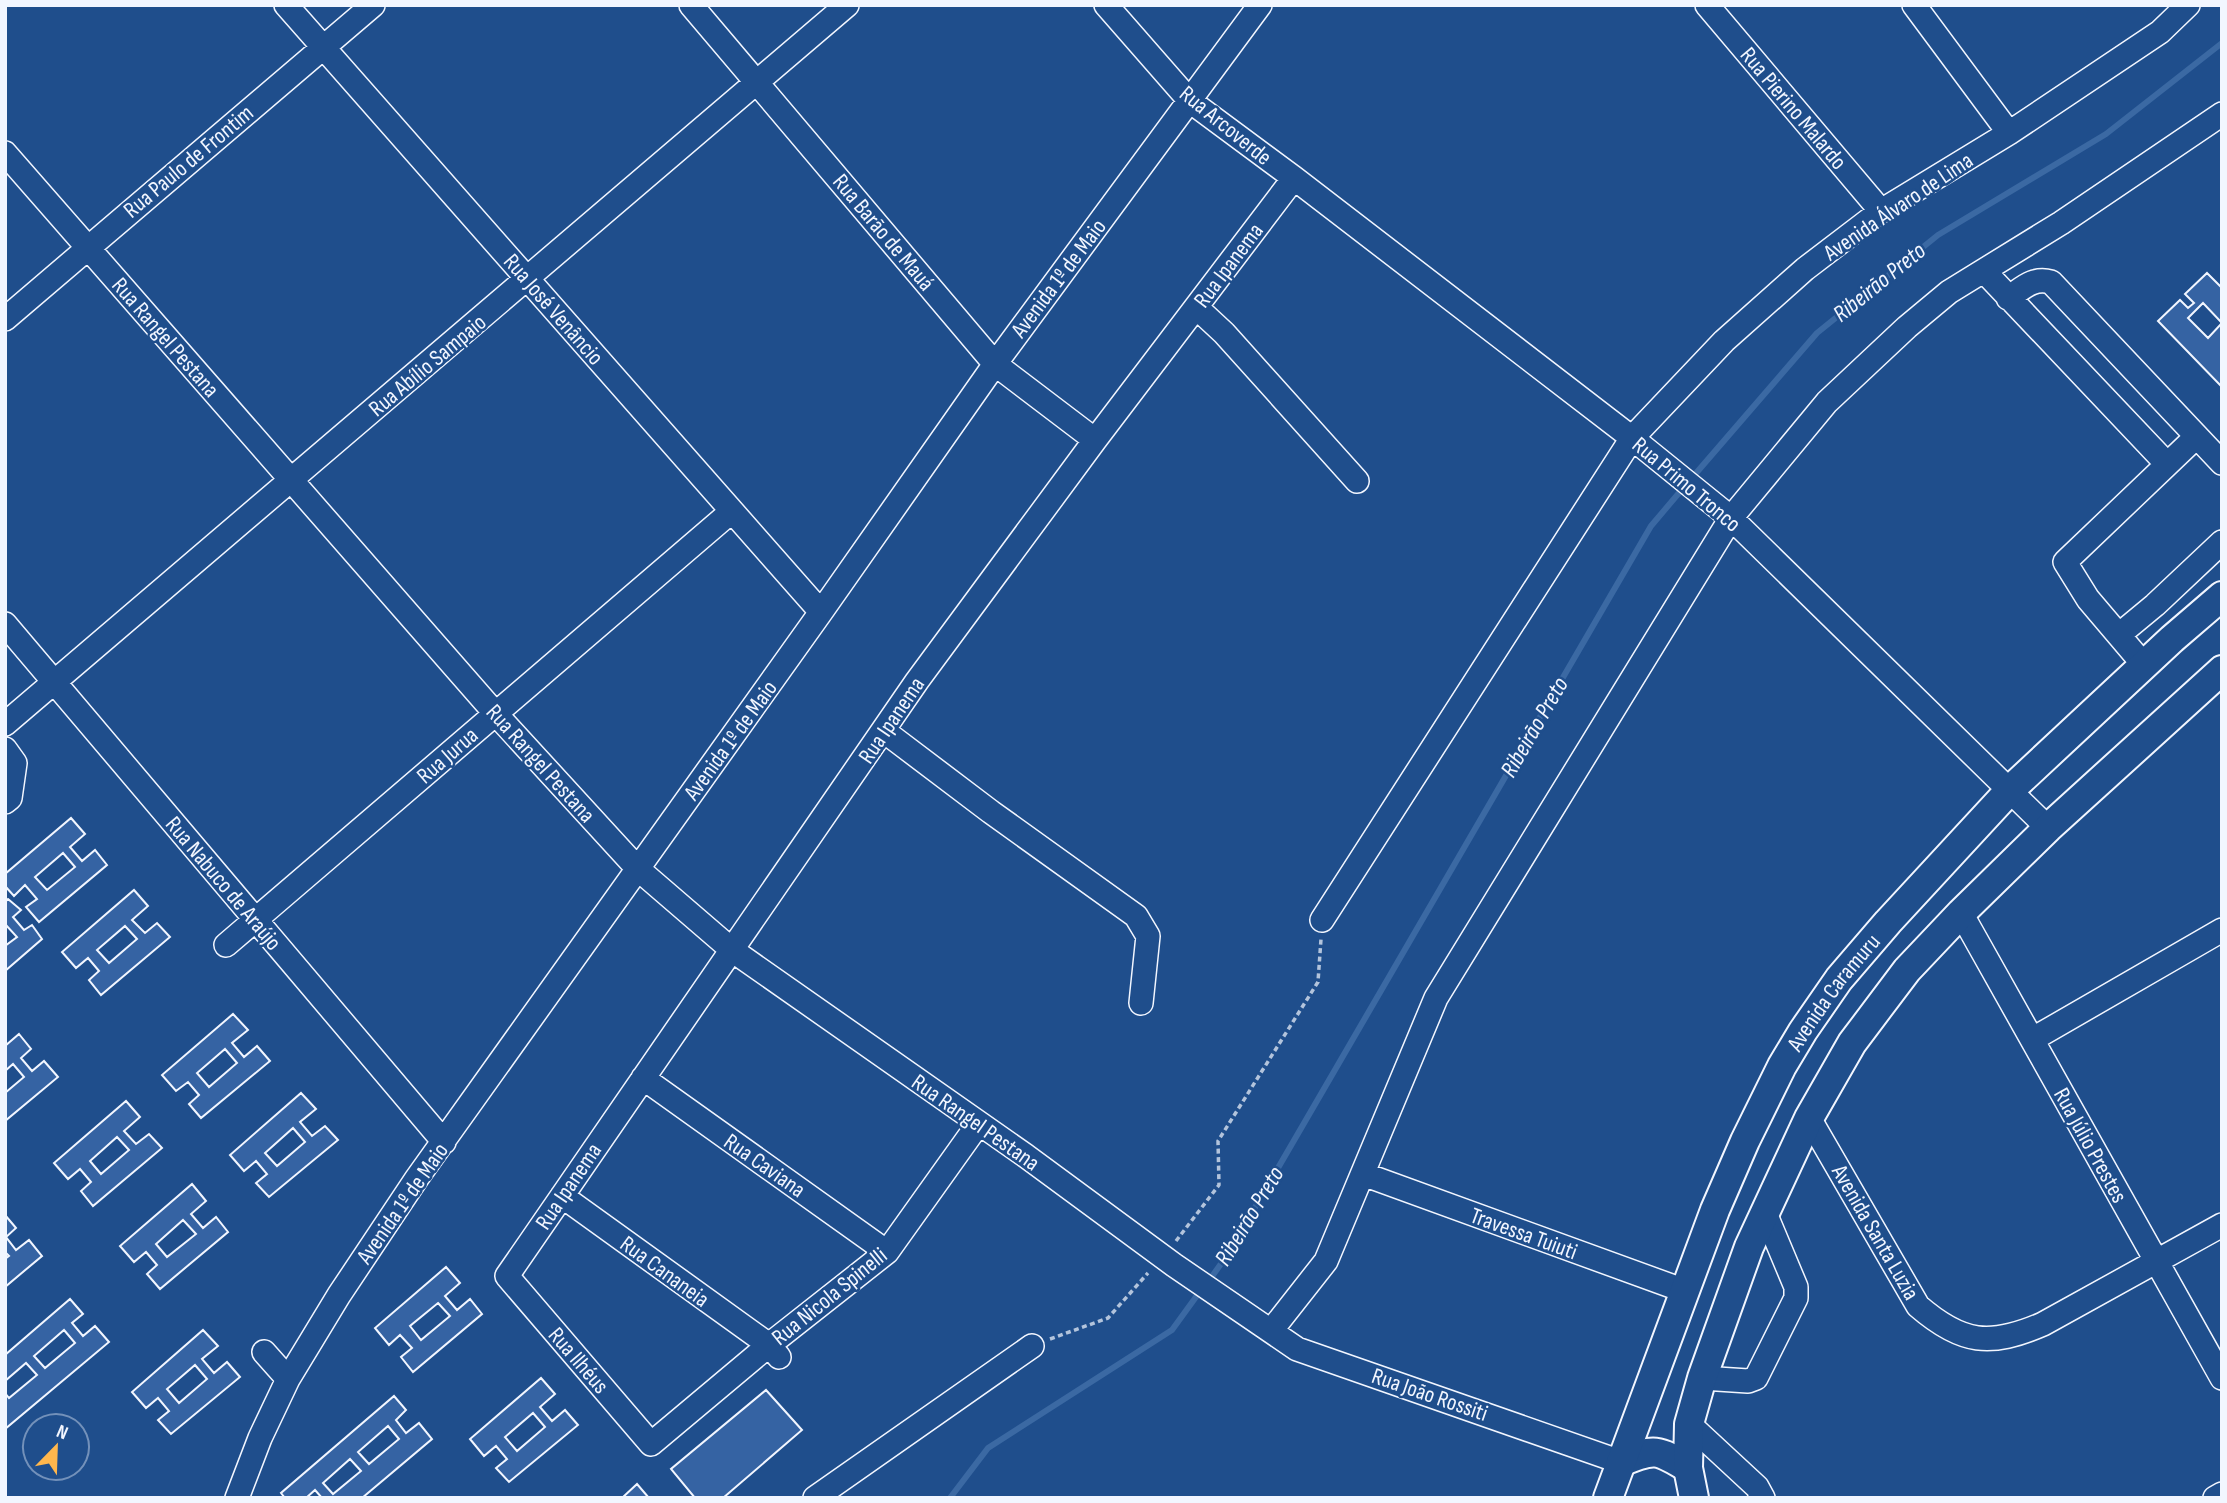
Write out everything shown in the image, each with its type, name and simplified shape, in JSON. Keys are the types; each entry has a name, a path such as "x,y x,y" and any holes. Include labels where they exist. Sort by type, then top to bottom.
{"main road":[{"name":"Avenida Caramuru","path":"1608,1498 1715,1210 1745,1141 1782,1066 1803,1031 1839,979 1880,931 2010,790 2222,596"},
{"name":"Avenida Caramuru","path":"1694,1497 1688,1468 1689,1424 1702,1378 1749,1247 1810,1118 1852,1043 1907,970 1961,913 2048,828 2222,670"},
{"path":"1621,1462 1646,1452 1656,1452 1665,1454 1688,1468"}],"street":[{"name":"Rua José Venâncio","path":"286,5 821,612"},
{"name":"Rua Paulo de Frontim","path":"5,319 373,5"},
{"name":"Rua Barão de Mauá","path":"691,5 995,364 1095,440"},
{"name":"Rua Abílio Sampaio","path":"5,724 847,5"},
{"name":"Rua Arcoverde","path":"1106,5 1190,101 1294,178"},
{"name":"Avenida 1º de Maio","path":"237,1498 260,1438 288,1379 370,1247 995,364 1260,5"},
{"name":"Rua Pierino Malardo","path":"1707,5 1881,211"},
{"path":"1914,5 2009,133"},
{"name":"Avenida Álvaro de Lima","path":"1322,920 1632,438 1724,341 1805,270 1881,211 2009,133 2160,33 2188,5"},
{"path":"1271,1331 1326,1261 1436,998 1723,511 1827,402 1907,327 1949,292 2062,223 2222,114"},
{"name":"Rua Rangel Pestana","path":"5,153 495,713 638,869 732,950 979,1123 1245,1315"},
{"name":"Rua Ipanema","path":"507,1276 917,681 1095,440 1294,178"},
{"name":"Rua Primo Tronco","path":"1294,178 1723,511 2048,828"},
{"path":"1984,271 2166,464"},
{"path":"2008,298 2032,281 2051,282 2222,463"},
{"path":"1196,307 1224,333 1357,481"},
{"path":"2144,665 2088,599 2065,562 2196,437"},
{"name":"Rua Jurua","path":"226,946 732,511"},
{"path":"2120,634 2222,542"},
{"name":"Rua Nabuco de Araújo","path":"5,624 444,1142"},
{"path":"884,731 1136,916 1148,936 1141,1003"},
{"path":"5,749 15,763 10,798 5,802"},
{"name":"Rua Júlio Prestes","path":"1961,913 2222,1378"},
{"path":"2033,1039 2222,930"},
{"name":"Rua Caviana","path":"643,1078 887,1252"},
{"name":"Avenida Santa Luzia","path":"1810,1118 1918,1306 1940,1325 1968,1338 2003,1337 2043,1324 2222,1225"},
{"name":"Rua Nicola Spinelli","path":"651,1444 774,1351 887,1252 979,1123"},
{"name":"Travessa Tuiuti","path":"1363,1174 1685,1291"},
{"name":"Rua Cananeia","path":"562,1196 774,1351"},
{"path":"1702,1378 1748,1381 1756,1378 1796,1298 1796,1287 1765,1213"},
{"name":"Rua Ilhéus","path":"507,1276 651,1444"},
{"name":"Rua João Rossiti","path":"1245,1315 1297,1349 1621,1462"},
{"path":"815,1498 1032,1346"},
{"path":"264,1352 288,1379"},
{"path":"1689,1424 1747,1478 1763,1498"},
{"path":"2215,1498 2222,1494"}],"path":[{"path":"1032,1346 1108,1318 1168,1261 1219,1185 1218,1141 1318,982 1322,920"}],"building":[{"path":"2207,273 2222,288 2222,387 2158,321 2180,300 2188,308 2194,303 2185,294"},
{"path":"2203,303 2222,323 2208,338 2188,318"},
{"path":"71,818 85,834 70,847 82,861 95,850 107,865 39,922 26,907 37,899 25,885 14,896 5,886 5,874","holes":["63,853 75,867 47,890 35,877"]},
{"path":"134,890 148,906 132,920 145,933 157,923 170,937 101,995 89,980 99,971 88,958 76,968 62,952","holes":["125,926 137,939 109,963 97,950"]},
{"path":"8,899 21,910 13,917 24,930 32,925 42,939 5,971 5,946 17,937 5,924 5,902"},
{"path":"233,1014 248,1030 232,1043 244,1057 257,1046 270,1061 201,1118 189,1104 199,1095 188,1082 176,1091 162,1075","holes":["225,1049 237,1063 209,1087 197,1073"]},
{"path":"19,1034 31,1049 21,1058 32,1071 44,1061 58,1077 5,1121 5,1093 24,1077 13,1064 5,1071 5,1046"},
{"path":"301,1093 316,1109 300,1122 312,1136 325,1126 338,1140 269,1197 256,1183 267,1174 256,1161 244,1171 230,1155","holes":["293,1128 305,1142 277,1166 265,1153"]},
{"path":"126,1101 140,1117 124,1131 136,1144 149,1134 162,1148 93,1206 81,1191 91,1182 80,1169 68,1179 54,1163","holes":["117,1137 129,1150 101,1174 90,1161"]},
{"path":"192,1184 206,1201 191,1214 203,1228 216,1217 228,1232 160,1289 147,1274 157,1265 146,1252 134,1262 120,1246","holes":["183,1220 196,1234 167,1257 156,1244"]},
{"path":"5,1215 16,1228 6,1237 16,1250 29,1240 42,1256 5,1287 5,1259 9,1256 5,1252"},
{"path":"446,1267 460,1283 445,1296 457,1310 470,1299 482,1314 413,1372 401,1357 412,1348 400,1335 389,1345 375,1328","holes":["438,1303 450,1316 421,1340 410,1326"]},
{"path":"70,1299 83,1314 72,1323 83,1336 95,1326 109,1342 25,1412 21,1412 21,1416 5,1429 5,1393 9,1398 37,1375 26,1363 5,1381 5,1355","holes":["64,1330 75,1343 45,1368 34,1356"]},
{"path":"203,1330 218,1346 202,1359 214,1373 227,1362 240,1377 171,1434 158,1420 169,1411 158,1398 146,1408 132,1392","holes":["195,1365 207,1379 179,1403 167,1389"]},
{"path":"541,1378 555,1394 540,1407 552,1421 565,1410 578,1425 509,1482 496,1468 507,1459 496,1446 484,1456 470,1439","holes":["533,1413 545,1427 517,1451 505,1437"]},
{"path":"766,1390 802,1430 723,1498 695,1498 671,1469"},
{"path":"394,1396 406,1410 396,1420 406,1433 419,1423 432,1439 362,1498 322,1498 315,1490 306,1498 285,1498 281,1493","holes":["388,1426 399,1439 369,1464 358,1452","350,1459 361,1471 333,1494 323,1483"]},
{"path":"637,1484 649,1498 622,1498"}],"waterway":[{"name":"Ribeirão Preto","path":"1691,479 1817,333 1938,235 2106,134 2222,43"},
{"name":"Ribeirão Preto","path":"1208,1282 1228,1254 1651,526 1684,487"},
{"name":"Ribeirão Preto","path":"950,1498 988,1448 1172,1330 1201,1290"}]}
